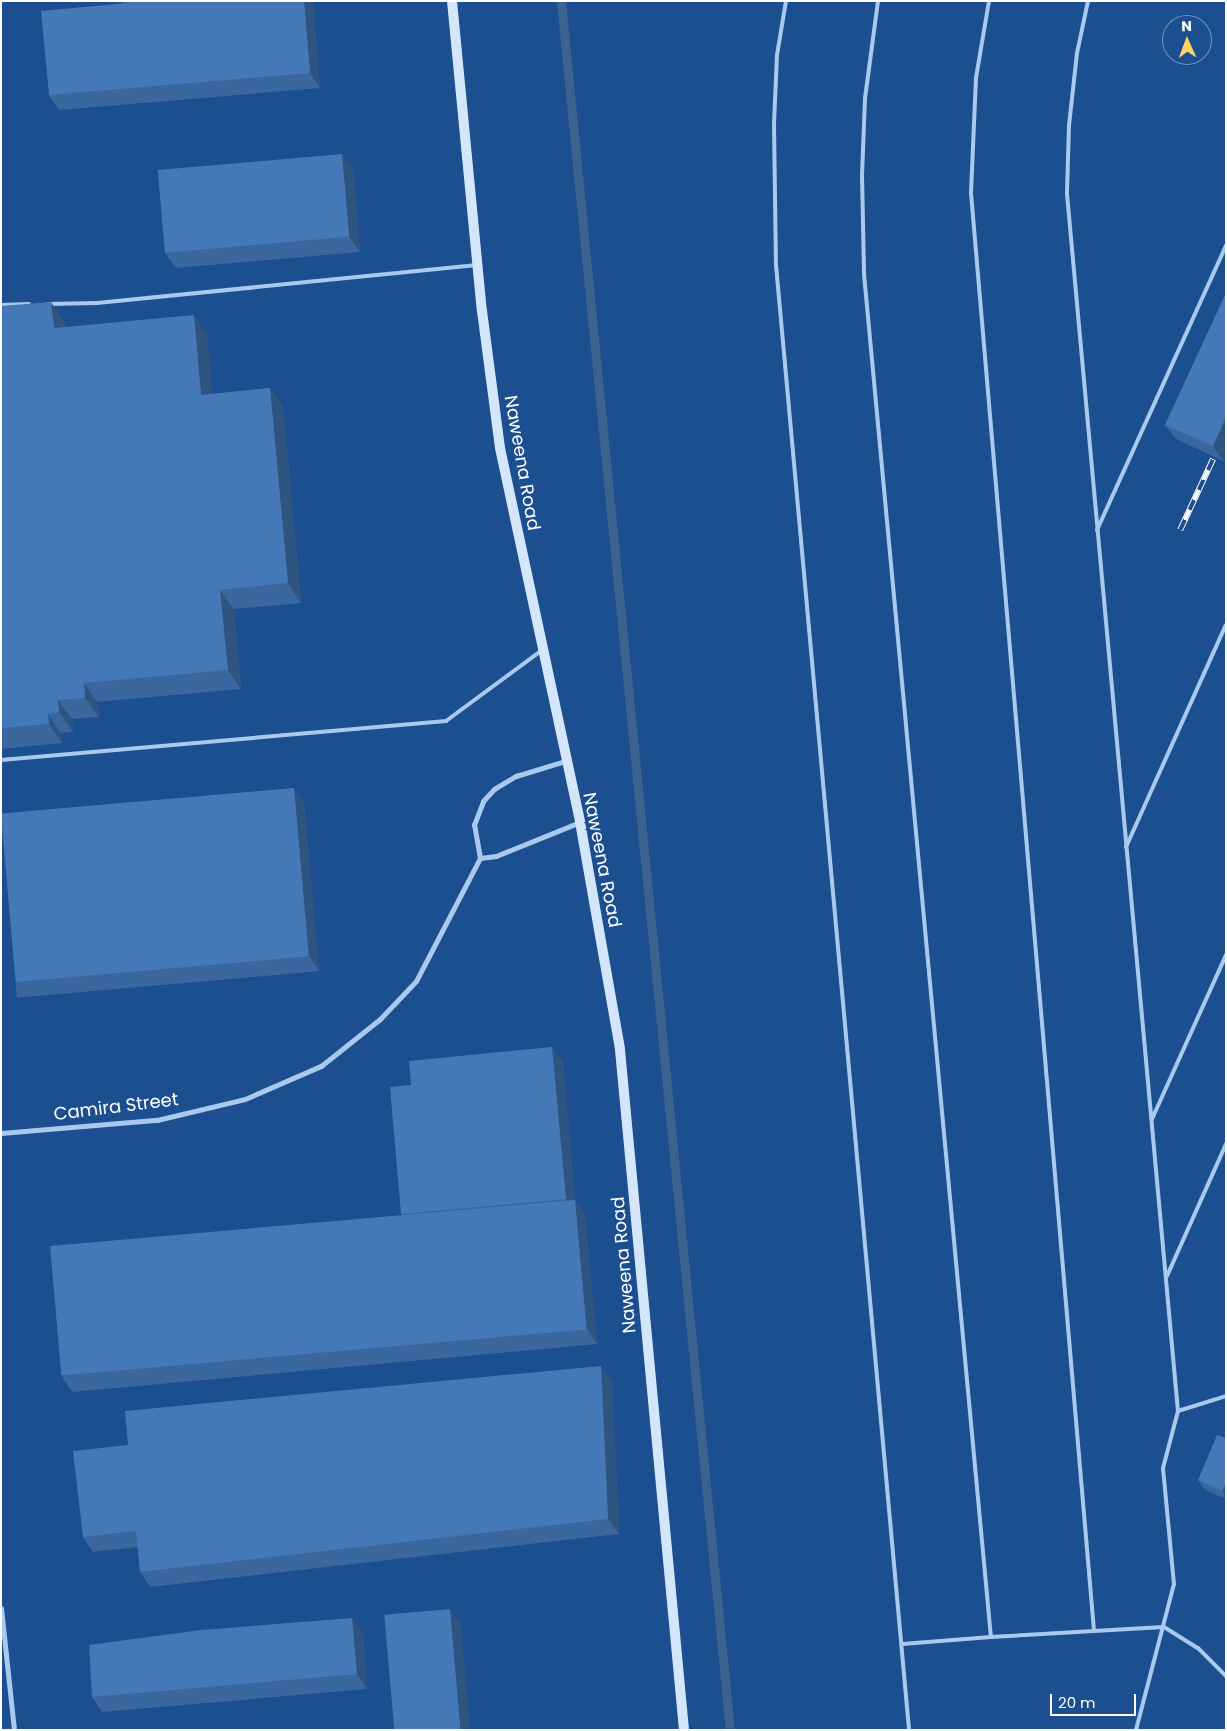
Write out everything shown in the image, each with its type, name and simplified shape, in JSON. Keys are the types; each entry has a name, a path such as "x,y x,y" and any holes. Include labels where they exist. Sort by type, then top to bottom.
{"street":[{"name":"Naweena Road","path":"452,1 500,448 541,652 580,822 620,1050 684,1730"},
{"path":"565,761 516,776 494,789 483,801 474,826 480,858 496,856 580,822"},
{"name":"Camira Street","path":"1,1133 157,1120 245,1099 321,1066 380,1019 416,981 480,858"},
{"path":"1,1608 14,1730"}],"lane":[{"path":"786,1 777,55 774,124 776,266 910,1730"},
{"path":"878,1 865,98 862,174 864,274 991,1637"},
{"path":"989,1 976,78 971,193 1094,1630"},
{"path":"1088,1 1073,89 1067,194 1096,532 1178,1411 1163,1468 1174,1584 1136,1730"},
{"path":"1096,532 1226,246"},
{"path":"1,305 97,303 479,265"},
{"path":"1126,847 1226,625"},
{"path":"1,760 446,721 541,652"},
{"path":"1151,1121 1226,955"},
{"path":"1166,1278 1226,1144"},
{"path":"1178,1411 1226,1396"},
{"path":"902,1644 1094,1630 1164,1627 1198,1648 1226,1676"}],"building":[{"path":"149,1 304,1 310,73 49,95 41,11"},
{"path":"342,154 349,237 165,253 158,170"},
{"path":"1226,293 1226,417 1213,446 1165,425"},
{"path":"51,302 54,328 194,315 201,395 270,388 288,583 220,590 228,670 84,683 85,698 58,700 59,712 48,714 49,724 1,728 1,306"},
{"path":"294,788 309,956 16,982 1,814"},
{"path":"552,1047 566,1199 401,1214 390,1087 411,1085 409,1061"},
{"path":"575,1200 586,1330 61,1375 50,1246"},
{"path":"601,1366 608,1519 140,1572 136,1531 83,1537 73,1451 128,1445 125,1411"},
{"path":"1217,1435 1226,1438 1226,1483 1222,1491 1198,1480"},
{"path":"450,1609 461,1730 394,1730 384,1615"},
{"path":"352,1618 357,1674 92,1697 89,1645 201,1630"}],"waterway":[{"path":"561,1 730,1730"}],"railway":[{"path":"1180,530 1213,459"}]}
